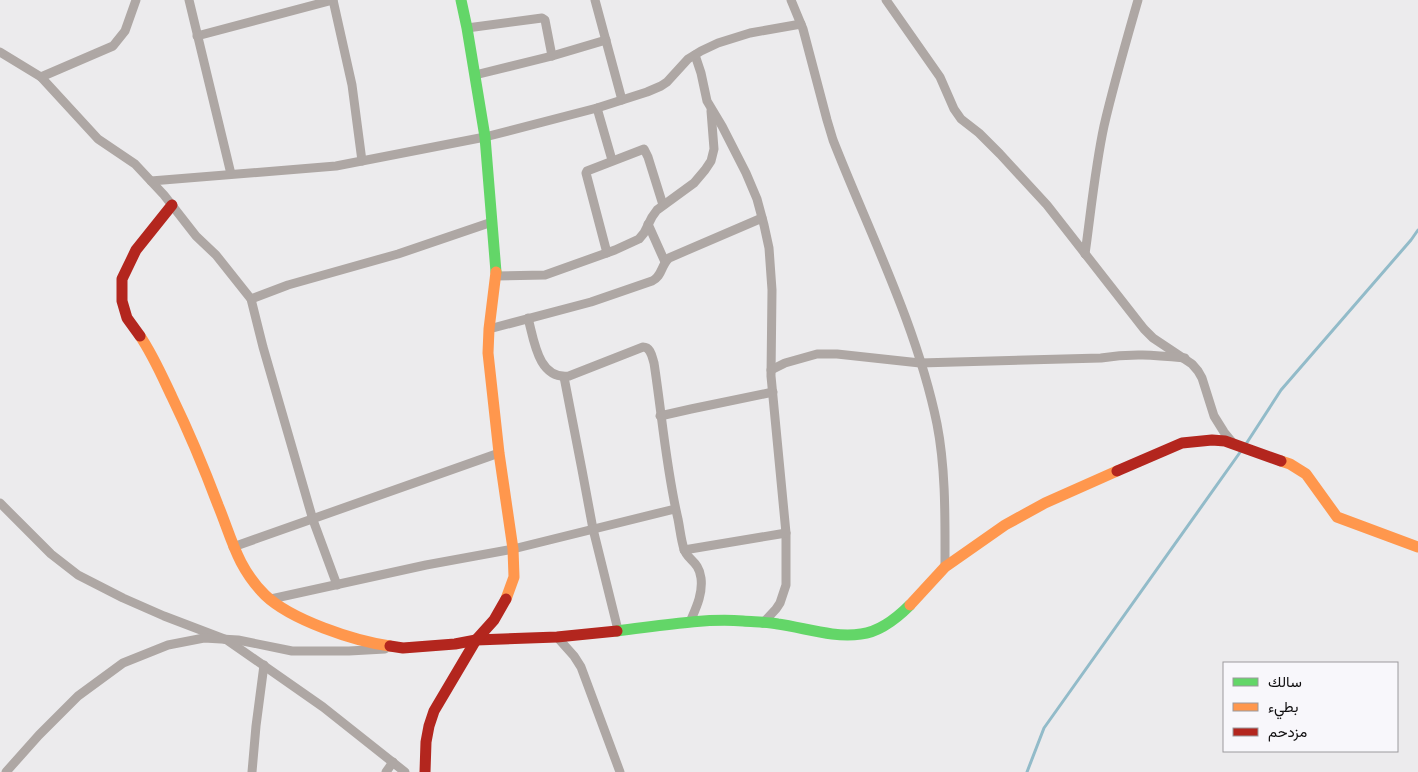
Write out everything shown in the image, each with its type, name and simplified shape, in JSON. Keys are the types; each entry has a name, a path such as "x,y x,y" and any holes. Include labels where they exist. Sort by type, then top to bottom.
{"street":[{"path":"41,77 113,46 125,32 136,0"},
{"path":"189,0 231,174"},
{"path":"197,36 333,0 352,85 362,161"},
{"path":"425,772 426,742 434,711 476,640 494,620 506,599 514,577 513,549 499,453 488,353 496,276 485,138 461,0"},
{"path":"595,0 622,100"},
{"path":"791,0 801,24 833,140 886,270 931,398 940,449 945,519 945,567"},
{"path":"886,0 940,77 954,109 961,119 979,133 1047,205 1144,329 1154,338 1185,358 1198,371 1214,416 1235,445"},
{"path":"1085,254 1104,127 1138,0"},
{"path":"467,28 544,18 546,20 552,56"},
{"path":"151,181 336,166 485,138 597,108 647,92 661,86 701,50 734,37 801,24"},
{"path":"475,75 552,56 606,40"},
{"path":"1,54 41,77 98,139 135,164 172,205 196,236 216,256 250,299 313,520 337,585"},
{"path":"695,55 707,101 746,173 757,199 769,248 772,290 772,392 786,533 786,585 776,610 763,623"},
{"path":"597,108 612,160"},
{"path":"496,276 545,275 640,239 657,210 694,183 711,161 714,137 711,108"},
{"path":"607,253 586,173 587,170 644,149 663,205"},
{"path":"172,205 136,250 122,279 122,301 127,318 150,351 188,431 219,506 233,547 244,569 271,600 284,609 314,624 340,635 403,648"},
{"path":"489,329 591,302 652,281 659,277 665,262 675,255 762,218"},
{"path":"250,299 288,285 398,254 492,222"},
{"path":"648,224 665,262"},
{"path":"528,318 542,363 552,373 569,376 645,347 649,350 654,363 660,416 675,509 684,550 694,562 701,577 700,595 690,622"},
{"path":"771,370 793,360 817,354 837,354 920,363 1101,358 1144,354 1185,358"},
{"path":"564,376 593,529 618,630"},
{"path":"660,416 772,392"},
{"path":"6,772 38,735 78,696 123,663 168,645 204,638 238,640 292,650 349,650 455,644 476,640 557,637 708,621 763,623 836,635 863,634 883,626 904,611 945,567 1004,525 1045,503 1182,443 1212,440 1225,441 1290,464 1306,474 1337,517 1418,547"},
{"path":"233,547 499,453"},
{"path":"0,503 51,554 78,575 164,616 227,640 323,707 405,772"},
{"path":"271,600 426,565 513,549 675,509"},
{"path":"684,550 786,533"},
{"path":"557,637 581,667 620,772"},
{"path":"252,772 264,665"},
{"path":"386,772 393,762"}],"waterway":[{"path":"1246,444 1281,390 1418,230"},
{"path":"1027,772 1044,728 1241,451"}],"traffic: fast":[{"path":"461,0 485,137 496,272"},
{"path":"617,631 680,623 728,620 774,623 830,634 851,635 868,633 881,627 910,605"}],"traffic: slow":[{"path":"496,272 488,353 499,453 513,549 514,577 506,599"},
{"path":"140,336 157,366 184,423 236,552 256,584 276,604 306,621 341,634 390,646"},
{"path":"1281,461 1306,474 1337,517 1418,547"},
{"path":"910,605 945,567 1005,525 1045,503 1117,471"}],"traffic: jam":[{"path":"140,336 127,318 122,301 122,279 136,250 172,205"},
{"path":"1117,471 1182,443 1212,440 1225,441 1281,461"},
{"path":"425,772 426,742 434,711 476,640 494,620 506,599"},
{"path":"390,646 403,648 455,644 476,640 557,637 617,631"}]}
